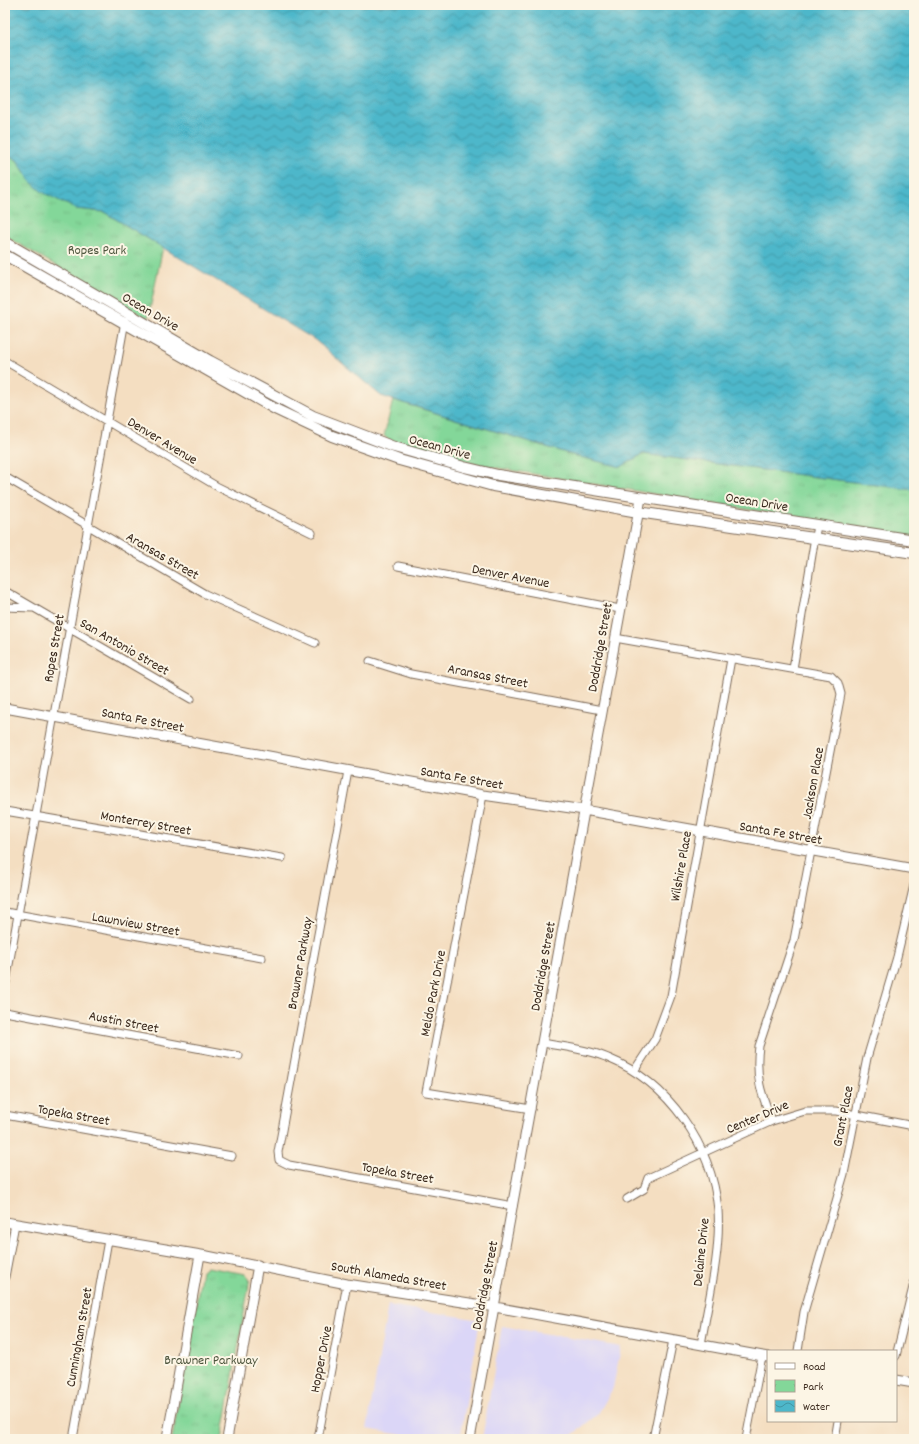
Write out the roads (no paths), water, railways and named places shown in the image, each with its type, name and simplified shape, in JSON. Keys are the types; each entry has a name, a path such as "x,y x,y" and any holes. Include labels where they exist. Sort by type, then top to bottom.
{"main road":[{"name":"Ocean Drive","path":"5,242 125,313 280,399 311,420 370,450 434,470 493,486 638,512 914,553"},
{"name":"Ocean Drive","path":"5,255 125,325 275,409 394,447 436,460 498,475 914,540"},
{"path":"206,371 210,361"},
{"path":"239,390 244,380"},
{"path":"275,409 280,399"},
{"path":"434,470 436,460"},
{"name":"Doddridge Street","path":"470,1439 641,498"},
{"path":"878,548 879,535"},
{"name":"Santa Fe Street","path":"5,708 483,795 584,810 700,832 914,869"},
{"name":"South Alameda Street","path":"5,1222 258,1265 347,1284 495,1307 765,1356"},
{"path":"167,1439 200,1255"},
{"path":"226,1439 258,1265"},
{"path":"897,1380 914,1383"}],"street":[{"name":"Ropes Street","path":"5,987 37,816 53,716 70,629 87,526 125,325 125,313"},
{"name":"Denver Avenue","path":"5,361 218,487 312,533"},
{"name":"Aransas Street","path":"5,477 205,594 315,643"},
{"path":"615,638 793,669 817,525"},
{"name":"Denver Avenue","path":"398,566 620,609"},
{"name":"San Antonio Street","path":"5,591 191,699"},
{"path":"5,607 34,608"},
{"name":"Wilshire Place","path":"634,1071 655,1039 671,996 731,658"},
{"name":"Aransas Street","path":"370,661 411,674 602,710"},
{"name":"Jackson Place","path":"772,1121 760,1090 757,1062 759,1046 794,940 841,694 838,683 831,676 793,669"},
{"name":"Brawner Parkway","path":"279,1160 278,1152 348,771"},
{"name":"Meldo Park Drive","path":"483,795 426,1092 531,1109"},
{"name":"Monterrey Street","path":"5,811 282,858"},
{"name":"Grant Place","path":"798,1350 804,1312 844,1174 867,1058 897,957 914,885"},
{"name":"Lawnview Street","path":"5,912 262,958"},
{"name":"Austin Street","path":"5,1012 239,1056"},
{"name":"Delaine Drive","path":"543,1043 574,1049 607,1058 634,1071 674,1105 690,1127 703,1154 714,1184 718,1211 717,1247 701,1345"},
{"name":"Center Drive","path":"627,1199 644,1189 648,1178 772,1121 791,1114 819,1110 836,1111 914,1126"},
{"name":"Topeka Street","path":"5,1115 232,1156"},
{"name":"Topeka Street","path":"279,1160 289,1165 513,1206"},
{"path":"5,1277 15,1224"},
{"name":"Cunningham Street","path":"73,1439 108,1240"},
{"path":"897,1352 914,1283"},
{"name":"Hopper Drive","path":"318,1439 347,1284"},
{"path":"653,1439 673,1340"},
{"path":"746,1439 765,1356"},
{"path":"835,1439 838,1422"}],"water":[{"path":"5,5 914,5 914,490 643,454 621,467 576,456 381,396 315,340 104,212 76,209 42,192 31,182 17,160 5,153"}],"park label":[{"name":"Ropes Park","path":"97,249"}]}
